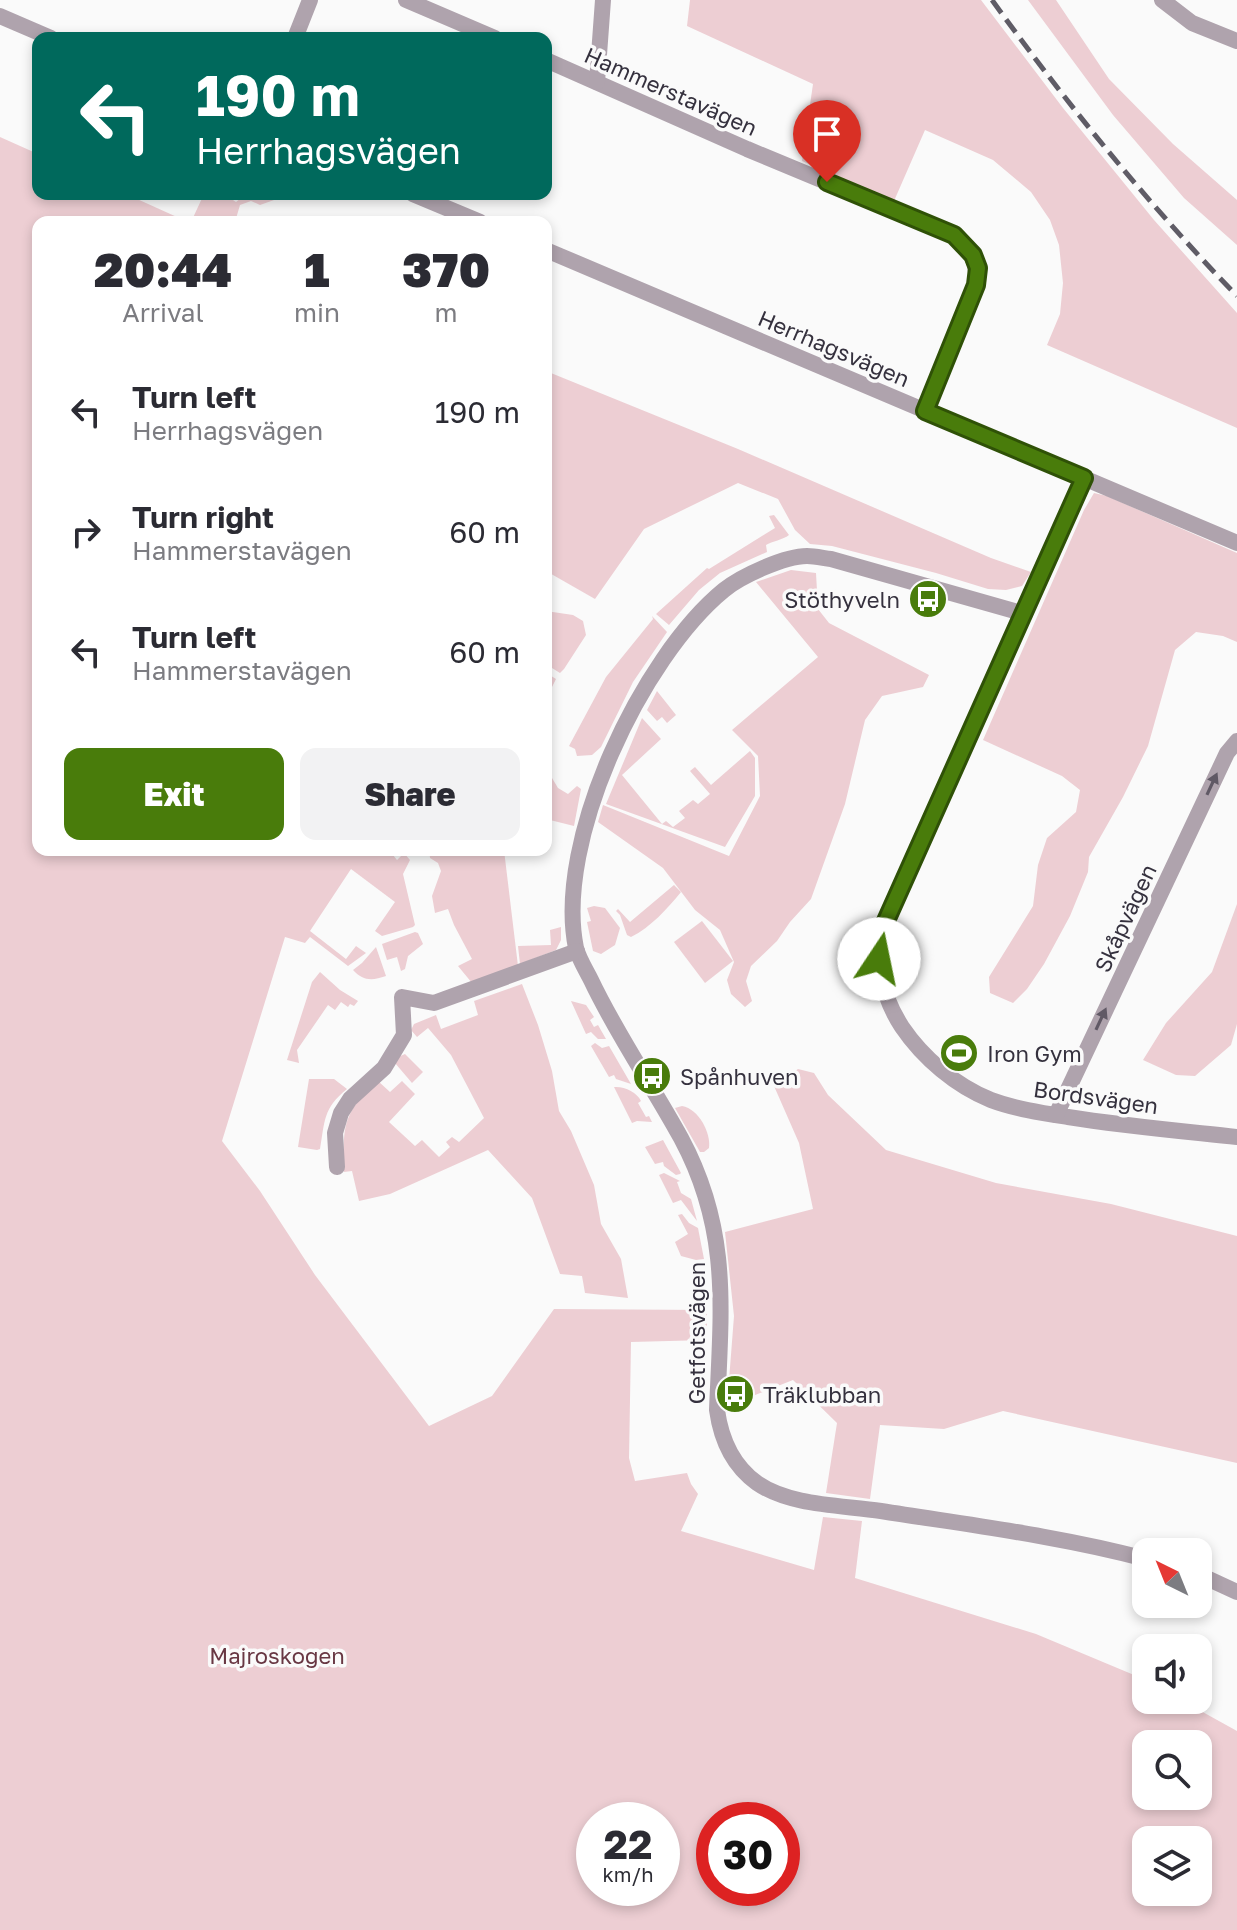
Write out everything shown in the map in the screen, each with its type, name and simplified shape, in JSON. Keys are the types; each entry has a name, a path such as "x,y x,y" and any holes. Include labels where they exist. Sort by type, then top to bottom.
{"street":[{"path":"297,32 310,0"},
{"path":"406,0 481,32"},
{"path":"597,82 603,0"},
{"path":"1162,0 1192,23 1237,41"},
{"path":"0,16 37,32"},
{"name":"Hammerstavägen","path":"552,63 747,149 954,235 964,244 978,268 976,285 925,411"},
{"path":"427,200 466,216"},
{"name":"Herrhagsvägen","path":"552,253 1237,543"},
{"name":"Bordsvägen","path":"1084,478 885,923 880,943 880,976 892,1011 909,1036 944,1071 990,1099 1021,1109 1056,1115 1237,1137"},
{"name":"Getfotsvägen","path":"1025,614 831,559 805,556 754,571 725,589 679,639 651,679 601,775 583,830 575,875 573,919 577,951 601,1002 682,1140 705,1191 719,1254 722,1300 717,1410 730,1455 744,1471 757,1482 794,1498 1022,1534 1132,1556"},
{"name":"Skåpvägen","path":"1056,1115 1227,753 1237,741"},
{"path":"337,1167 335,1133 341,1113 350,1099 384,1068 404,1035 402,997 434,1003 577,951"},
{"path":"1212,1580 1237,1592"}],"green space":[{"path":"690,0 981,0 1154,220 1237,313 1237,428 1047,345 1060,314 1063,283 1059,245 1050,220 1031,192 993,160 925,130 894,201 802,161 813,84 687,26"},
{"path":"1028,0 1056,0 1109,79 1173,144 1237,200 1237,245 1184,198 1113,115"},
{"name":"Majroskogen","path":"0,137 32,151 32,200 139,200 175,216 32,216 32,856 394,856 397,860 407,856 410,860 403,874 413,927 382,936 375,931 395,902 351,869 310,931 346,959 356,946 366,953 348,966 310,937 305,943 285,937 222,1141 260,1191 315,1275 429,1426 492,1396 554,1309 707,1310 707,1340 631,1342 629,1458 635,1481 687,1473 698,1494 681,1531 814,1570 823,1517 862,1521 855,1578 1036,1634 1132,1674 1132,1714 1206,1714 1237,1731 1237,1930 0,1930"},
{"path":"201,200 274,200 260,205 251,201 240,205 237,216 194,216"},
{"path":"552,373 1031,572 1022,586 1006,590 988,589 832,546 810,544 795,530 778,499 738,483 644,529 595,599 552,574"},
{"path":"1094,493 1237,553 1237,642 1223,636 1196,632 1175,650 1148,746 1089,857 1088,872 1070,916 1044,964 1013,1003 990,993 989,977 1033,906 1038,865 1047,838 1076,812 1080,790 1062,776 983,740"},
{"path":"774,515 789,535 766,545 767,552 720,573 699,590 669,625 656,614 707,568 775,528 769,516"},
{"path":"791,570 816,573 818,609 829,623 929,675 923,687 882,696 865,720 845,804 811,899 777,941 751,966 746,981 752,1001 745,1007 731,994 727,980 734,962 720,930 695,910 663,868 598,822 603,805 729,856 760,796 758,756 732,730 818,657 756,582"},
{"path":"552,612 573,615 583,621 586,635 560,673 552,668"},
{"path":"652,616 667,632 633,682 601,747 592,755 577,756 575,749 569,746 606,677 653,619"},
{"path":"657,691 676,715 667,723 662,717 657,721 647,710"},
{"path":"642,718 661,739 622,775 662,824 666,821 673,827 685,818 679,811 693,800 698,804 710,794 690,771 695,767 711,785 750,751 755,758 755,796 725,847 606,804"},
{"path":"552,778 558,788 568,794 577,786 581,789 574,826 552,820"},
{"path":"505,856 518,966 472,983 458,966 472,959 448,909 435,913 432,896 441,871 438,863 430,858"},
{"path":"674,885 681,892 664,911 638,933 631,937 627,935 616,911 618,909 630,922"},
{"path":"1237,904 1237,1024 1231,1045 1195,1076 1176,1075 1143,1060 1166,1023 1212,972"},
{"path":"587,908 605,908 620,928 615,945 601,954 593,951 587,922 591,921"},
{"path":"702,921 733,961 705,983 674,942"},
{"path":"561,927 561,940 556,950 520,964 518,946 551,945 550,930"},
{"path":"415,932 423,944 408,956 405,969 401,971 397,957 387,960 382,944"},
{"path":"376,947 386,976 364,978 353,970"},
{"path":"320,972 358,1001 348,1007 341,1002 335,1010 328,1005 297,1050 299,1063 287,1060 312,982"},
{"path":"522,984 552,1071 559,1111 594,1185 601,1224 621,1259 628,1298 585,1293 582,1276 560,1274 532,1198 488,1150 390,1194 359,1201 352,1171 344,1172 347,1121 357,1102 378,1081 390,1092 402,1081 415,1094 389,1122 415,1146 422,1140 439,1157 450,1147 446,1142 452,1137 459,1142 484,1118 451,1055 428,1028 417,1037 411,1030 414,1024 436,1015 441,1029 478,1015 474,1001"},
{"path":"571,1001 586,1005 594,1017 590,1020 594,1027 598,1025 606,1039 598,1039 591,1032 586,1034"},
{"path":"595,1043 602,1048 609,1046 631,1084 616,1079 614,1075 609,1077 591,1046"},
{"path":"405,1054 423,1072 412,1083 395,1063 398,1057"},
{"path":"798,1069 814,1073 828,1095 886,1150 996,1183 1111,1204 1237,1236 1237,1463 1003,1411 944,1429 880,1425 870,1499 826,1493 837,1423 793,1380 727,1406 734,1316 725,1232 813,1209 799,1143 774,1086"},
{"path":"309,1079 334,1079 347,1089 329,1109 320,1149 317,1150 298,1147"},
{"path":"614,1087 636,1095 646,1117 649,1116 652,1122 632,1123"},
{"path":"682,1106 694,1112 706,1129 709,1148 704,1152 700,1152 675,1108"},
{"path":"663,1140 680,1174 676,1175 663,1162 655,1164 645,1147"},
{"path":"664,1173 680,1181 677,1182 681,1193 691,1199 697,1221 681,1200 673,1203 659,1175"},
{"path":"682,1214 698,1228 704,1259 681,1256 675,1242 688,1234 678,1215"}],"railway":[{"path":"992,0 1109,152 1237,296"}],"place":[{"name":"Stöthyveln","path":"928,599"},
{"name":"Iron Gym","path":"959,1053"},
{"name":"Spånhuven","path":"652,1076"},
{"name":"Träklubban","path":"735,1394"}],"route":[{"path":"827,182 954,235 973,255 978,268 971,302 925,411 1084,478 885,923 879,959"}]}
